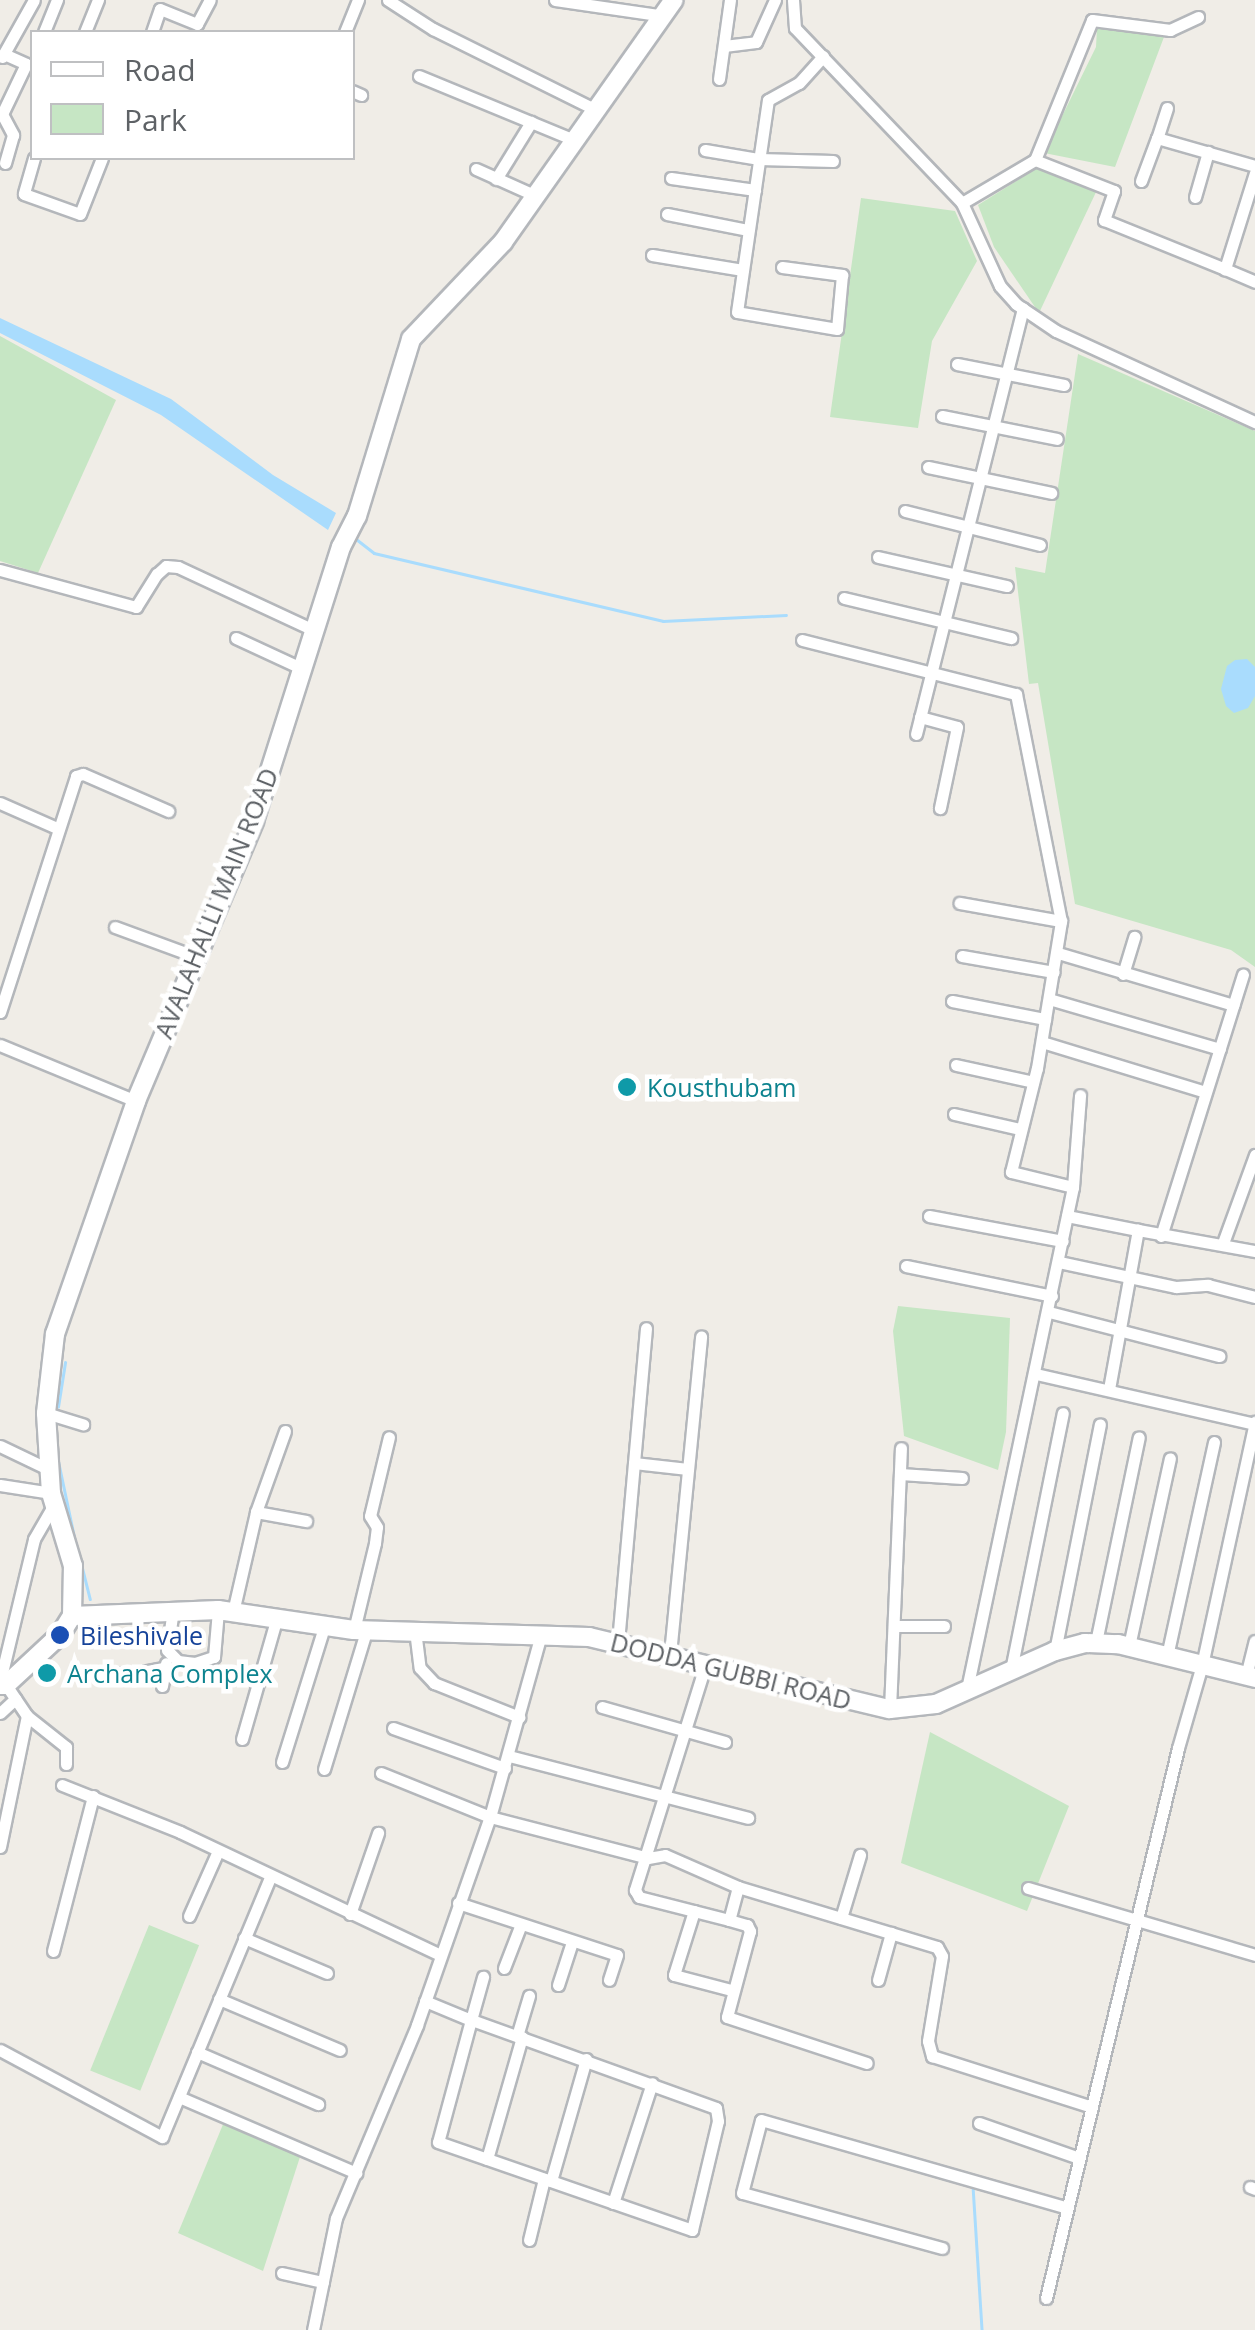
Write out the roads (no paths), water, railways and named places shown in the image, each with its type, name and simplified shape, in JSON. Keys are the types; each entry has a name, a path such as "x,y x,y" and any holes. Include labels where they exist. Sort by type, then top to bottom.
{"main road":[{"name":"AVALAHALLI MAIN ROAD","path":"72,1616 73,1566 52,1499 46,1413 55,1334 136,1101 254,821 341,546 357,516 410,339 504,242 670,8"},
{"name":"DODDA GUBBI ROAD","path":"72,1616 226,1611 360,1629 541,1634 618,1642 890,1709 924,1707 1055,1650 1096,1642 1130,1646 1250,1677"},
{"path":"5,1687 60,1636 72,1616"}],"street":[{"path":"5,163 13,135 2,114 26,64 2,58 34,0"},
{"path":"45,30 58,0"},
{"path":"86,30 98,0"},
{"path":"153,30 160,9 196,24 210,0"},
{"path":"346,30 358,0"},
{"path":"388,0 433,29 596,110"},
{"path":"555,0 670,8"},
{"path":"720,79 730,0"},
{"path":"724,46 756,42 774,0"},
{"path":"792,0 796,28 962,202 1000,286 1022,308 1056,331 1255,422"},
{"path":"962,202 1035,160 1092,20 1170,30 1198,17"},
{"path":"782,267 842,275 837,329 737,312 768,100 798,83 824,56"},
{"path":"420,76 574,140"},
{"path":"1141,181 1167,108"},
{"path":"496,179 531,122"},
{"path":"1157,138 1255,169 1226,269"},
{"path":"705,150 759,159 833,160"},
{"path":"1195,197 1208,152"},
{"path":"33,160 24,194 80,214 101,160"},
{"path":"1035,160 1114,191 1104,220 1255,282"},
{"path":"476,170 536,196"},
{"path":"670,178 755,190"},
{"path":"667,214 748,230"},
{"path":"1240,224 1255,229"},
{"path":"652,255 743,270"},
{"path":"916,734 1022,308"},
{"path":"957,364 1064,385"},
{"path":"942,416 1057,439"},
{"path":"928,467 1050,493"},
{"path":"905,511 1040,545"},
{"path":"878,557 1007,586"},
{"path":"0,570 136,607 157,574 166,566 178,567 314,630"},
{"path":"844,598 1011,638"},
{"path":"236,638 301,668"},
{"path":"802,640 1016,694 1061,921 1042,1042 1011,1172 1073,1187"},
{"path":"920,717 957,727 940,808"},
{"path":"0,1012 79,774 168,811"},
{"path":"0,803 59,830"},
{"path":"960,902 1061,921"},
{"path":"115,927 194,956"},
{"path":"1123,974 1134,937"},
{"path":"1058,952 1234,1004"},
{"path":"962,956 1054,972"},
{"path":"1161,1236 1243,975"},
{"path":"1049,998 1220,1049"},
{"path":"952,1000 1045,1020"},
{"path":"1042,1042 1206,1092"},
{"path":"0,1045 136,1101"},
{"path":"956,1065 1033,1082"},
{"path":"967,1689 1073,1187 1080,1095"},
{"path":"954,1114 1020,1128"},
{"path":"1223,1243 1255,1155"},
{"path":"929,1216 1062,1241"},
{"path":"1067,1216 1255,1251"},
{"path":"1109,1389 1138,1230"},
{"path":"1058,1262 1176,1287 1208,1285 1255,1297"},
{"path":"906,1266 1052,1296"},
{"path":"1048,1312 1120,1327 1219,1356"},
{"path":"618,1642 646,1328"},
{"path":"670,1654 701,1337"},
{"path":"1036,1374 1255,1422 1253,1450 1202,1665 1046,2298"},
{"path":"46,1413 83,1424"},
{"path":"1011,1670 1063,1413"},
{"path":"1055,1650 1100,1424"},
{"path":"170,1655 178,1662 210,1662 218,1647 256,1512 285,1432"},
{"path":"324,1769 360,1629 377,1527 370,1516 388,1436"},
{"path":"1096,1642 1139,1437"},
{"path":"1167,1656 1214,1442"},
{"path":"0,1446 50,1470"},
{"path":"890,1709 901,1448"},
{"path":"1130,1646 1170,1458"},
{"path":"634,1463 688,1468"},
{"path":"900,1474 962,1478"},
{"path":"0,1485 52,1499 6,1623 5,1687 0,1713"},
{"path":"256,1512 306,1521"},
{"path":"162,1686 163,1668 170,1655 173,1610"},
{"path":"242,1738 277,1617"},
{"path":"282,1762 325,1624"},
{"path":"894,1626 944,1626"},
{"path":"416,1630 423,1674 434,1683 519,1717"},
{"path":"313,2330 336,2218 425,2001 490,1817 541,1634"},
{"path":"1250,1677 1255,1641"},
{"path":"706,1662 636,1894 750,1928 731,1990 727,2017 731,2022 866,2064"},
{"path":"95,1672 132,1674 163,1668"},
{"path":"5,1687 27,1716 66,1747 66,1764"},
{"path":"602,1707 724,1742"},
{"path":"0,1847 27,1716"},
{"path":"392,1728 507,1762 748,1818"},
{"path":"380,1773 490,1817 648,1858 665,1855 738,1887 942,1952 928,2041 932,2056 1092,2107"},
{"path":"62,1785 218,1851 440,1955"},
{"path":"53,1951 93,1796"},
{"path":"350,1914 378,1833"},
{"path":"189,1916 218,1851"},
{"path":"842,1918 860,1854"},
{"path":"0,2050 162,2137 270,1877"},
{"path":"728,1920 738,1887"},
{"path":"1028,1888 1255,1955"},
{"path":"458,1902 617,1955 609,1980"},
{"path":"694,1912 674,1974 731,1990"},
{"path":"504,1968 521,1924"},
{"path":"878,1980 891,1934"},
{"path":"244,1938 327,1973"},
{"path":"558,1985 572,1942"},
{"path":"425,2001 471,2020 712,2104 719,2113 692,2230 438,2142 471,2020 483,1976"},
{"path":"486,2159 529,1996"},
{"path":"219,1999 340,2050"},
{"path":"197,2052 318,2104"},
{"path":"528,2240 586,2059"},
{"path":"613,2204 652,2084"},
{"path":"179,2097 356,2173"},
{"path":"942,2248 742,2193 761,2120 1068,2208"},
{"path":"979,2123 1079,2158"},
{"path":"282,2273 323,2282"}],"water":[{"path":"0,318 171,399 273,475 336,513 328,530 161,415 0,333"},
{"path":"1247,659 1255,667 1255,696 1248,708 1234,713 1226,706 1221,689 1227,666 1235,660"}],"waterway":[{"path":"355,538 374,553 663,621 786,615"},
{"path":"58,1407 65,1363"},
{"path":"58,1459 77,1549"},
{"path":"82,1566 90,1599"},
{"path":"973,2186 982,2330"}],"place":[{"name":"Kousthubam","path":"627,1087"},
{"name":"Bileshivale","path":"60,1635"},
{"name":"Archana Complex","path":"47,1673"}]}
